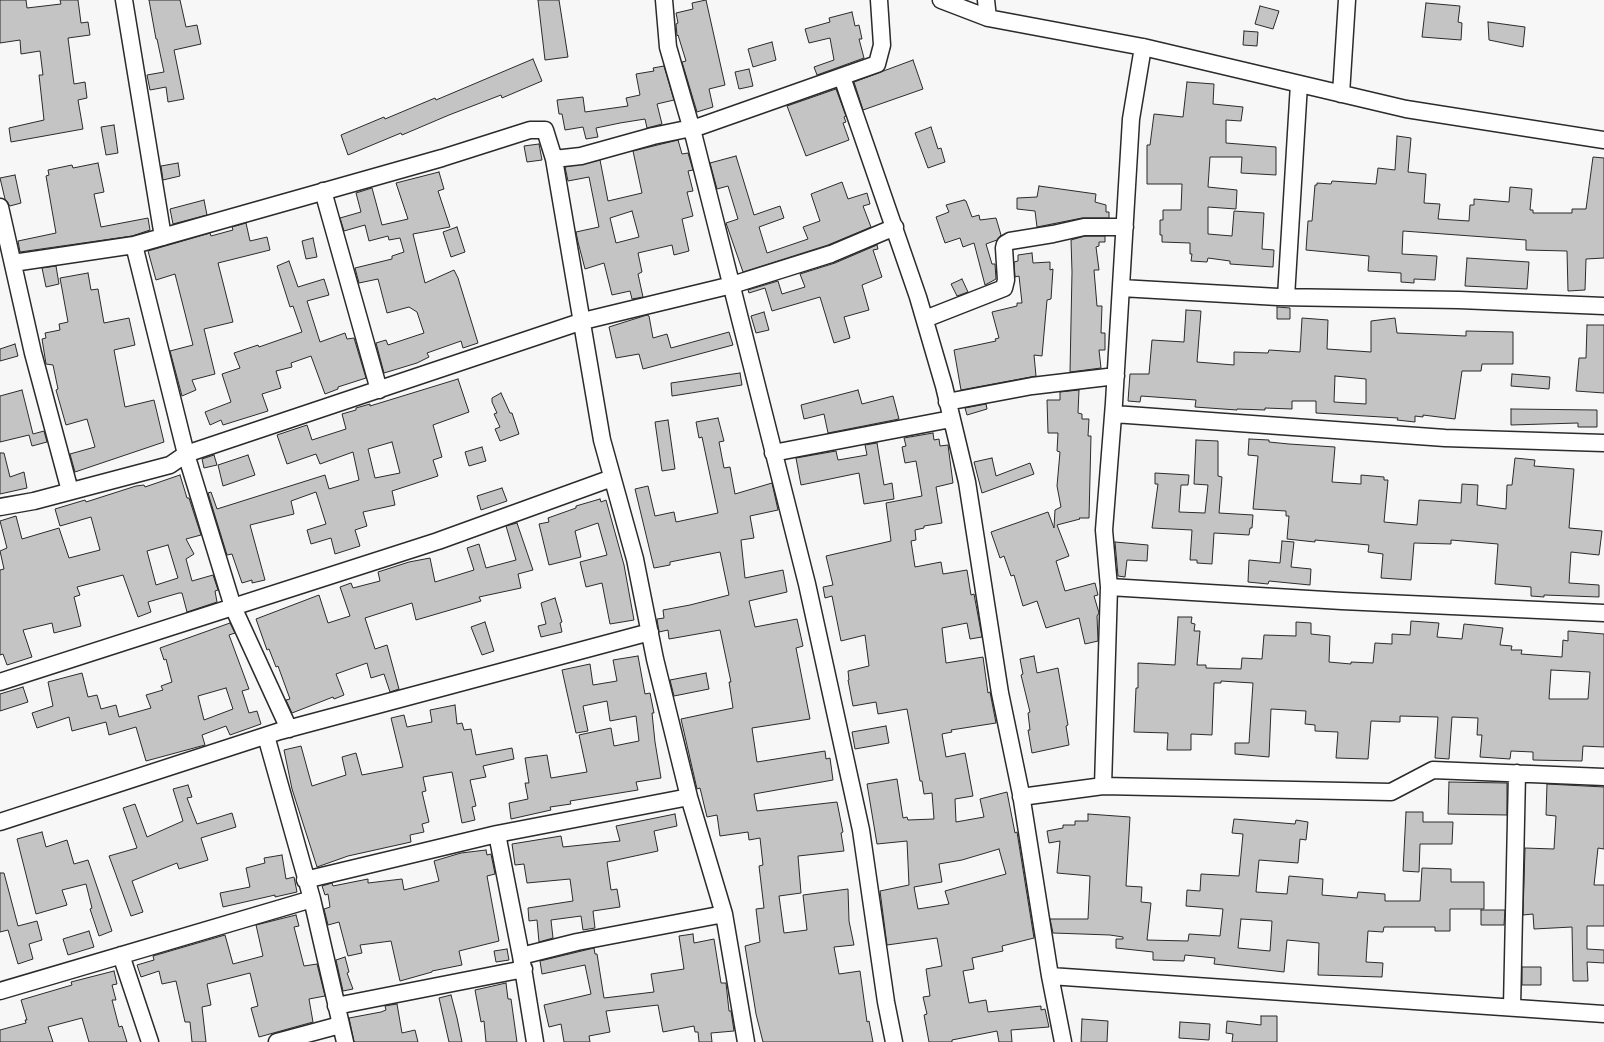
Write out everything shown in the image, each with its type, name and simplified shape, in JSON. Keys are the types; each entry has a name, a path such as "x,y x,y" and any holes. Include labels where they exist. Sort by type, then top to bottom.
{"street":[{"path":"124,0 163,237"},
{"path":"664,0 668,47 691,127 732,285 807,584 861,830 886,1002 894,1042"},
{"path":"554,159 581,156 691,127 701,126 877,64 882,45 879,0"},
{"path":"940,0 988,18 1144,47 1406,109 1604,140"},
{"path":"986,0 988,18"},
{"path":"1341,94 1347,0"},
{"path":"1103,786 1108,586 1104,530 1114,414 1131,119 1144,47"},
{"path":"842,77 858,128 895,227 925,319 967,482 1000,693 1021,797 1050,976 1063,1042"},
{"path":"1286,297 1299,84"},
{"path":"12,263 134,245 442,158 530,130 544,130 554,159 602,440 635,559 650,632 690,797 724,914 746,1042"},
{"path":"322,191 379,390"},
{"path":"0,207 33,353 70,491"},
{"path":"0,508 170,465 186,454 379,390 582,320 732,285 831,254 895,227"},
{"path":"925,319 1004,288 1006,280 1004,248 1005,244 1010,241 1084,227 1125,227"},
{"path":"134,245 186,454 233,607 289,729"},
{"path":"1121,288 1286,297 1459,300 1604,306"},
{"path":"947,402 1032,386 1116,376"},
{"path":"1114,414 1445,438 1604,443"},
{"path":"773,453 951,419"},
{"path":"0,682 438,541 612,478"},
{"path":"1108,586 1334,600 1604,613"},
{"path":"0,822 289,729 650,632"},
{"path":"266,736 305,880 312,899 345,1042"},
{"path":"1021,797 1103,786 1391,792 1433,770 1604,777"},
{"path":"1512,1007 1517,773"},
{"path":"305,880 497,834 690,797"},
{"path":"497,834 522,962 535,1042"},
{"path":"0,991 312,899"},
{"path":"336,1006 522,962 577,942 724,914"},
{"path":"121,955 150,1042"},
{"path":"1050,976 1604,1014"},
{"path":"277,1042 340,1025"}],"building":[{"path":"0,0 26,0 27,8 61,4 60,0 78,0 81,23 88,22 90,35 68,38 74,84 85,82 87,98 78,100 83,129 11,142 9,128 44,120 39,75 43,75 40,51 21,54 20,40 0,43"},
{"path":"149,0 180,0 186,27 197,25 201,44 174,50 184,99 168,102 166,87 150,90 147,75 164,72"},
{"path":"538,0 559,0 568,57 545,60"},
{"path":"706,0 725,85 709,89 713,107 697,112 682,62 686,61 678,35 677,36 676,24 678,23 676,13 693,9 692,3"},
{"path":"1426,3 1460,6 1458,22 1462,23 1461,40 1422,37"},
{"path":"1260,6 1279,11 1273,29 1255,24"},
{"path":"852,12 855,26 859,25 862,39 859,39 864,58 817,75 814,67 834,60 830,38 809,43 805,29 830,22 829,18"},
{"path":"1488,22 1525,27 1523,47 1489,40"},
{"path":"1244,31 1258,32 1257,46 1243,45"},
{"path":"772,42 776,60 753,67 748,49"},
{"path":"533,59 542,81 502,98 501,95 449,115 402,135 401,133 348,155 341,135 384,117 385,119 435,98 436,100"},
{"path":"913,60 923,89 863,110 854,82"},
{"path":"664,66 674,100 657,104 662,124 647,128 645,119 620,123 596,128 598,137 586,139 583,127 565,130 562,114 559,114 557,100 583,97 585,112 628,106 626,98 640,95 636,74 654,71 653,68"},
{"path":"749,69 753,86 739,89 735,72"},
{"path":"1187,82 1214,84 1213,104 1243,107 1241,121 1226,120 1226,143 1276,147 1276,175 1241,173 1242,157 1210,157 1208,187 1237,190 1236,209 1208,207 1208,234 1232,236 1234,211 1264,213 1262,249 1274,250 1273,267 1230,264 1230,261 1208,258 1207,262 1191,261 1192,254 1190,254 1190,243 1162,242 1162,235 1160,235 1160,220 1163,220 1163,210 1181,210 1182,184 1147,184 1147,145 1150,145 1154,114 1183,117"},
{"path":"836,89 846,116 844,117 846,122 843,123 849,140 806,156 787,106"},
{"path":"114,125 118,153 106,155 101,127"},
{"path":"931,127 938,149 941,148 945,162 928,168 915,133"},
{"path":"1397,136 1411,138 1408,172 1426,174 1424,203 1440,204 1438,219 1469,221 1470,205 1474,205 1474,199 1509,202 1510,187 1532,189 1530,210 1533,210 1533,213 1572,213 1572,209 1586,209 1593,157 1604,158 1604,258 1586,259 1585,290 1568,291 1567,251 1526,250 1526,240 1403,231 1402,254 1437,256 1435,280 1414,279 1414,283 1401,282 1401,273 1368,271 1369,256 1306,250 1308,221 1312,221 1315,185 1317,185 1317,183 1331,184 1332,181 1376,184 1378,168 1395,170"},
{"path":"678,140 682,154 688,153 693,170 688,171 693,191 687,192 693,216 682,219 689,251 674,255 672,245 638,253 642,272 638,274 643,297 632,299 630,291 612,295 604,263 585,269 576,232 599,227 589,177 568,181 565,167 600,160 608,201 642,193 633,151","holes":["632,211 639,237 616,243 610,218"]},
{"path":"539,144 542,160 527,162 524,146"},
{"path":"736,156 754,215 780,206 784,218 759,227 767,253 808,239 803,227 820,221 811,194 842,182 848,199 867,193 870,204 863,206 871,227 828,245 743,272 726,223 738,219 728,186 717,189 710,163"},
{"path":"98,163 104,192 94,194 101,227 148,218 150,230 132,236 20,252 18,241 56,233 46,176 49,175 48,170 72,165 73,168"},
{"path":"178,163 180,176 163,180 161,166"},
{"path":"439,172 444,189 438,191 450,227 413,234 425,283 454,270 458,278 478,343 463,348 461,341 427,353 429,357 417,363 384,373 376,343 386,340 388,345 424,333 417,312 409,307 387,313 378,279 359,283 355,268 392,259 392,256 404,252 400,238 389,240 388,236 369,241 365,225 344,231 340,218 361,212 356,193 372,188 382,225 408,219 396,183"},
{"path":"15,175 21,203 10,206 5,199 0,178"},
{"path":"1039,186 1096,194 1095,202 1106,205 1106,212 1109,212 1109,218 1082,218 1037,227 1035,211 1017,209 1017,198 1037,197"},
{"path":"204,200 207,215 173,224 170,209"},
{"path":"964,200 966,201 972,217 979,215 980,220 996,218 1001,235 997,240 986,244 992,264 995,264 996,279 985,285 974,243 963,247 960,238 945,243 936,217 949,212 946,205"},
{"path":"246,223 250,241 267,237 270,250 218,263 233,322 204,329 215,374 192,380 196,390 182,396 170,351 193,345 175,274 156,280 148,251 210,233 211,236 233,230 232,227"},
{"path":"457,227 465,252 451,257 443,232"},
{"path":"1085,236 1105,236 1105,242 1099,242 1099,246 1096,247 1099,270 1094,270 1097,306 1102,306 1101,333 1105,333 1105,350 1099,350 1101,368 1070,372 1072,272 1071,240"},
{"path":"313,238 317,257 306,259 302,241"},
{"path":"877,245 878,249 873,250 882,277 862,285 869,310 844,317 850,338 834,343 820,297 772,311 765,288 749,293 748,290 778,281 782,294 805,287 800,274 835,263"},
{"path":"1032,253 1033,263 1050,262 1050,270 1053,269 1051,299 1047,300 1042,356 1034,355 1036,376 961,390 954,350 996,341 995,339 999,338 992,312 1017,306 1017,303 1022,303 1019,276 1015,277 1014,262 1018,261 1018,255"},
{"path":"1467,258 1529,262 1527,289 1465,286"},
{"path":"289,261 298,287 324,279 329,295 307,301 320,342 345,333 347,339 354,338 366,378 338,387 338,389 325,394 311,356 291,363 292,367 276,371 281,388 262,394 268,411 223,425 221,420 210,425 205,412 231,402 222,374 240,368 234,353 258,345 259,347 302,332 293,306 290,307 277,266"},
{"path":"56,266 59,284 46,287 42,268"},
{"path":"88,273 91,290 98,289 104,323 129,318 135,345 114,350 125,407 154,400 164,442 75,472 70,454 95,447 87,419 66,425 56,390 58,389 53,365 46,364 42,339 46,338 45,333 60,330 59,324 68,322 60,278"},
{"path":"962,279 968,292 957,296 951,284"},
{"path":"1277,307 1290,308 1290,319 1277,319"},
{"path":"1186,310 1201,311 1197,362 1234,365 1234,352 1268,353 1269,350 1300,352 1302,318 1328,320 1327,349 1371,352 1371,321 1395,318 1397,333 1466,336 1466,331 1513,332 1513,364 1482,364 1481,371 1462,371 1455,419 1423,415 1423,417 1415,416 1415,422 1397,420 1398,418 1316,413 1316,401 1292,401 1292,409 1265,408 1265,410 1237,410 1195,407 1196,400 1141,396 1140,402 1128,401 1130,374 1149,374 1152,340 1184,342","holes":["1335,376 1366,379 1366,404 1334,402"]},
{"path":"764,312 769,330 756,333 751,316"},
{"path":"647,315 649,316 653,338 667,334 671,348 729,332 733,345 643,369 639,354 616,358 609,327"},
{"path":"1587,325 1604,325 1604,393 1576,391 1579,358 1586,358"},
{"path":"15,344 18,356 0,361 0,349"},
{"path":"740,373 742,385 672,396 671,383"},
{"path":"1512,374 1550,377 1549,389 1511,386"},
{"path":"458,379 469,412 433,425 442,457 433,460 438,476 392,491 395,505 363,512 367,526 355,530 360,546 335,554 331,538 311,544 307,530 326,524 316,492 291,501 294,514 250,525 265,580 252,583 252,580 242,583 232,554 227,555 208,493 211,492 217,509 325,475 329,489 359,480 353,452 320,464 316,454 287,464 277,435 307,425 312,440 346,429 342,414 370,404 370,406","holes":["392,442 400,473 375,478 368,449"]},
{"path":"22,390 33,434 44,431 47,442 32,446 29,435 0,442 0,396"},
{"path":"858,390 862,404 893,396 899,419 828,433 824,414 804,419 801,405"},
{"path":"1079,390 1078,413 1082,414 1082,419 1089,419 1088,436 1091,436 1089,518 1079,518 1080,519 1057,525 1069,556 1056,561 1065,591 1095,583 1098,595 1094,596 1099,613 1097,616 1098,641 1085,644 1079,618 1046,628 1037,601 1023,606 1014,575 1011,576 1004,556 1000,558 991,532 1048,512 1054,528 1055,510 1061,507 1057,486 1060,452 1057,451 1058,433 1048,433 1047,400 1060,400 1060,392"},
{"path":"501,393 510,413 512,413 519,434 500,441 495,429 500,427 494,414 497,413 492,402 492,398"},
{"path":"986,404 987,409 967,415 965,408"},
{"path":"1511,409 1597,410 1597,427 1578,427 1578,423 1511,425"},
{"path":"718,418 724,441 719,442 724,468 730,467 735,494 772,483 778,510 750,516 754,538 741,540 745,578 783,570 787,592 749,601 755,627 797,619 803,646 796,648 810,719 752,728 757,762 825,751 826,759 830,758 833,780 754,794 757,811 837,802 843,832 841,833 844,851 798,856 801,893 779,896 784,933 807,930 803,895 848,889 849,921 854,945 834,947 839,974 860,971 867,1022 869,1021 873,1042 763,1042 756,1014 745,946 760,942 756,909 764,908 759,866 763,865 760,838 749,840 748,832 720,836 717,815 707,817 700,788 697,789 681,719 733,708 729,682 731,682 720,630 669,639 668,630 659,632 657,619 664,618 663,610 729,595 720,552 670,562 670,565 654,568 635,489 648,486 655,516 674,512 676,522 718,513 702,437 699,438 696,422"},
{"path":"668,420 675,469 662,471 655,422"},
{"path":"933,433 934,440 939,439 940,446 948,445 953,483 936,487 942,523 924,526 924,528 915,530 916,540 911,541 915,567 941,562 943,574 967,570 971,595 974,594 982,637 970,639 967,623 942,628 946,663 983,657 988,693 990,692 996,723 951,730 952,732 942,734 946,757 965,753 973,796 955,799 956,822 984,817 980,799 1007,792 1015,833 1017,832 1034,938 1002,946 1003,951 972,958 974,969 963,971 969,1003 986,1000 988,1012 1041,1006 1041,1010 1045,1009 1049,1027 1011,1030 1012,1042 999,1042 997,1031 952,1040 952,1042 929,1042 924,1015 927,1014 923,997 930,996 926,969 942,966 937,938 887,945 880,891 909,885 907,841 877,844 867,784 897,779 903,818 907,817 908,820 934,819 932,793 924,794 922,781 920,781 907,709 878,714 876,702 853,706 848,680 848,671 869,666 865,635 841,641 832,596 825,598 823,587 833,585 826,556 891,541 886,503 922,496 916,461 905,463 902,447 906,446 904,438","holes":["999,849 1006,874 945,891 949,904 918,909 914,887 942,882 939,864 962,860"]},
{"path":"1249,439 1269,440 1269,442 1289,444 1335,447 1332,482 1361,484 1361,475 1384,477 1384,480 1388,480 1384,522 1417,525 1419,500 1461,503 1462,484 1478,485 1477,505 1506,509 1507,485 1512,485 1515,458 1535,460 1534,466 1574,469 1569,528 1602,531 1599,555 1571,552 1569,583 1599,585 1599,597 1531,596 1531,587 1495,584 1498,544 1451,540 1451,544 1414,543 1411,580 1381,578 1383,554 1368,552 1369,545 1287,539 1289,516 1286,516 1286,511 1253,509 1258,456 1248,455"},
{"path":"1196,440 1218,441 1218,476 1222,477 1219,513 1253,515 1252,528 1250,528 1249,535 1214,533 1212,564 1197,563 1197,560 1190,560 1192,530 1152,528 1158,484 1155,484 1155,473 1189,475 1188,485 1181,485 1179,512 1205,513 1208,485 1194,484"},
{"path":"877,443 884,485 892,483 894,499 864,504 859,473 801,485 796,458 836,451 838,460 867,455 865,445"},
{"path":"482,447 486,461 469,466 465,452"},
{"path":"0,453 4,453 10,477 24,472 27,488 0,494"},
{"path":"214,455 217,465 204,468 202,459"},
{"path":"248,455 255,475 223,486 218,465"},
{"path":"992,458 996,476 1030,463 1034,474 982,493 974,462"},
{"path":"180,475 201,535 186,539 194,554 186,559 192,581 213,575 218,590 215,591 217,602 187,612 182,593 179,593 148,602 151,612 138,617 123,575 77,587 80,595 74,597 81,626 54,633 52,623 23,630 32,657 7,665 3,654 0,655 0,570 4,569 0,551 7,548 0,521 16,516 22,539 59,528 69,558 100,550 91,517 60,526 55,509 85,500 86,502 136,486 144,485 145,487","holes":["168,545 178,578 156,585 147,551"]},
{"path":"502,488 507,501 481,510 477,496"},
{"path":"600,499 601,502 606,500 624,565 634,620 610,624 602,583 586,587 580,562 607,555 598,523 575,531 581,557 549,565 539,524 549,522 548,518 576,508 576,506"},
{"path":"517,523 533,570 518,574 521,588 479,597 481,601 416,620 412,603 365,618 375,649 387,645 399,689 390,692 384,674 371,678 367,663 336,674 344,695 334,699 333,697 292,713 286,700 290,699 278,666 276,667 269,649 267,650 256,619 319,595 328,623 350,616 340,587 351,583 353,588 380,581 378,572 409,562 430,558 435,582 474,570 467,548 479,544 486,568 516,560 506,526"},
{"path":"1282,541 1294,542 1291,567 1311,569 1310,585 1269,581 1268,584 1248,582 1249,560 1280,563"},
{"path":"1115,542 1148,545 1147,561 1127,560 1125,577 1118,576"},
{"path":"555,598 562,622 560,623 562,632 541,637 538,626 546,624 541,603"},
{"path":"1178,617 1192,617 1191,623 1195,624 1194,631 1200,631 1197,665 1206,665 1206,668 1241,669 1242,658 1262,659 1264,635 1296,636 1296,622 1311,623 1311,634 1330,636 1329,662 1351,664 1351,662 1373,663 1375,643 1392,644 1392,634 1410,635 1411,621 1439,623 1437,637 1462,639 1464,624 1503,628 1500,645 1512,646 1511,650 1522,650 1521,654 1562,657 1563,640 1568,641 1568,631 1604,634 1604,747 1583,746 1582,761 1533,760 1533,752 1511,751 1510,759 1480,757 1482,735 1477,735 1478,718 1452,717 1449,759 1435,758 1438,717 1400,716 1400,722 1371,721 1368,759 1336,758 1338,732 1315,731 1315,725 1305,724 1306,711 1271,709 1269,757 1235,754 1235,743 1249,743 1253,683 1221,681 1221,683 1214,683 1212,735 1191,734 1191,750 1167,750 1168,733 1134,732 1136,688 1138,688 1138,663 1175,665","holes":["1551,670 1590,672 1588,699 1549,699"]},
{"path":"485,622 494,651 482,655 471,627"},
{"path":"230,623 235,633 229,635 249,689 242,691 249,713 257,711 261,724 230,735 226,726 202,735 205,745 146,761 136,727 109,735 106,722 72,731 69,717 37,728 32,713 53,706 48,682 82,673 88,697 97,695 101,709 116,705 119,717 151,708 146,695 163,690 161,686 172,682 166,659 164,660 160,648","holes":["226,688 233,709 204,720 198,696"]},
{"path":"638,656 645,694 650,693 654,713 652,713 655,742 661,778 636,782 638,790 570,801 571,804 550,807 551,810 511,819 509,803 528,799 525,783 529,783 525,758 547,755 551,778 587,772 579,735 611,728 614,746 639,741 636,716 610,721 607,701 583,706 588,731 576,733 562,670 590,664 593,685 617,681 613,660"},
{"path":"1034,656 1037,673 1058,668 1068,725 1066,726 1069,745 1032,753 1028,730 1030,730 1028,713 1030,712 1021,675 1023,674 1020,659"},
{"path":"706,673 709,689 674,696 670,680"},
{"path":"23,687 28,702 0,711 0,694"},
{"path":"455,705 457,724 462,723 464,730 471,729 476,755 512,748 514,759 483,766 486,777 470,780 476,806 472,807 475,820 462,823 452,772 423,777 426,791 422,792 429,822 422,824 424,832 410,835 411,842 348,856 317,867 292,789 284,750 301,746 312,786 346,775 342,757 356,753 362,775 403,767 391,718 404,715 407,727 432,722 430,710"},
{"path":"886,726 889,743 855,749 852,732"},
{"path":"1449,782 1507,783 1507,815 1448,814"},
{"path":"1547,784 1604,787 1604,849 1598,848 1594,885 1604,885 1604,926 1587,926 1587,949 1604,950 1604,963 1587,962 1588,981 1573,981 1572,927 1534,929 1533,914 1523,915 1525,848 1554,849 1556,816 1546,815"},
{"path":"188,785 192,797 187,798 197,824 232,813 236,827 201,838 208,860 179,869 177,863 132,881 143,912 131,916 109,856 137,848 123,808 135,804 147,837 183,821 173,789"},
{"path":"1406,812 1423,812 1423,822 1453,822 1452,844 1420,844 1419,872 1403,871"},
{"path":"675,814 677,826 654,831 658,851 607,862 611,890 617,889 620,907 593,911 595,928 583,930 581,916 551,920 553,938 539,942 537,920 529,921 528,908 573,901 570,879 527,883 524,864 515,865 512,844 561,836 563,847 620,841 616,826"},
{"path":"1088,814 1130,817 1126,886 1142,887 1141,902 1151,903 1147,940 1188,941 1189,934 1220,936 1223,909 1186,906 1187,890 1200,891 1201,874 1239,876 1243,834 1232,833 1234,819 1295,824 1296,820 1308,822 1306,840 1300,839 1298,863 1259,860 1256,892 1287,894 1289,876 1323,879 1322,895 1357,898 1358,892 1385,894 1385,901 1420,901 1422,868 1451,869 1451,882 1484,882 1484,909 1450,909 1450,931 1435,931 1435,927 1384,927 1383,932 1368,931 1366,962 1383,963 1382,977 1318,975 1319,943 1287,940 1284,972 1214,964 1215,958 1185,955 1184,961 1153,960 1153,952 1116,948 1116,939 1123,939 1123,937 1110,935 1053,933 1050,919 1088,919 1090,876 1057,873 1060,841 1049,843 1047,831 1063,828 1063,825 1075,825 1075,821 1088,821","holes":["1241,919 1272,921 1270,951 1238,948"]},
{"path":"42,832 46,847 67,840 74,864 88,860 112,931 99,936 90,909 92,908 86,884 62,890 67,905 36,914 17,839"},
{"path":"486,850 487,855 491,854 495,874 487,876 499,941 459,951 462,965 432,971 400,981 391,941 360,945 362,953 348,956 339,922 328,925 324,909 330,907 328,894 325,895 322,886 332,883 333,886 368,879 368,883 402,879 404,890 439,881 434,861 461,853"},
{"path":"282,855 286,879 294,877 297,892 275,897 275,895 223,907 220,893 250,887 246,868 265,863 264,858"},
{"path":"0,873 4,873 18,926 37,921 42,940 29,944 33,959 18,964 8,930 0,932"},
{"path":"1481,910 1505,910 1504,925 1481,925"},
{"path":"296,915 299,926 294,927 304,966 317,964 325,996 309,999 313,1022 259,1037 251,1008 258,1006 250,973 207,984 211,1005 202,1007 206,1042 192,1042 190,1022 185,1022 176,981 162,984 159,971 141,977 137,965 154,960 153,956 225,935 233,964 263,956 256,925"},
{"path":"89,931 94,947 68,955 63,939"},
{"path":"693,934 694,943 714,939 721,983 726,983 729,1011 731,1011 734,1031 711,1033 712,1042 699,1042 698,1032 695,1032 694,1026 663,1032 658,1005 606,1011 610,1032 589,1036 590,1042 564,1042 561,1024 549,1027 544,1005 591,994 585,965 542,974 540,961 594,948 595,954 597,954 604,998 654,992 651,974 684,969 679,936"},
{"path":"507,949 509,960 496,962 494,951"},
{"path":"345,957 349,972 347,973 353,989 343,991 336,960"},
{"path":"1522,967 1541,967 1541,985 1522,985"},
{"path":"114,971 117,984 112,985 116,1000 112,1000 119,1027 122,1026 127,1042 89,1042 82,1018 48,1027 53,1042 0,1042 0,1030 26,1023 25,1020 27,1020 21,1000 72,985 71,982"},
{"path":"506,983 508,999 511,999 517,1042 486,1042 484,1021 481,1022 475,990"},
{"path":"451,995 462,1042 449,1042 439,998"},
{"path":"397,1004 402,1033 415,1030 418,1042 354,1042 349,1018 381,1012 386,1010 385,1006"},
{"path":"1261,1016 1277,1016 1277,1042 1232,1042 1233,1034 1226,1033 1227,1021 1261,1025"},
{"path":"1082,1019 1108,1021 1107,1042 1081,1042"},
{"path":"1180,1022 1210,1024 1209,1040 1179,1038"}]}
